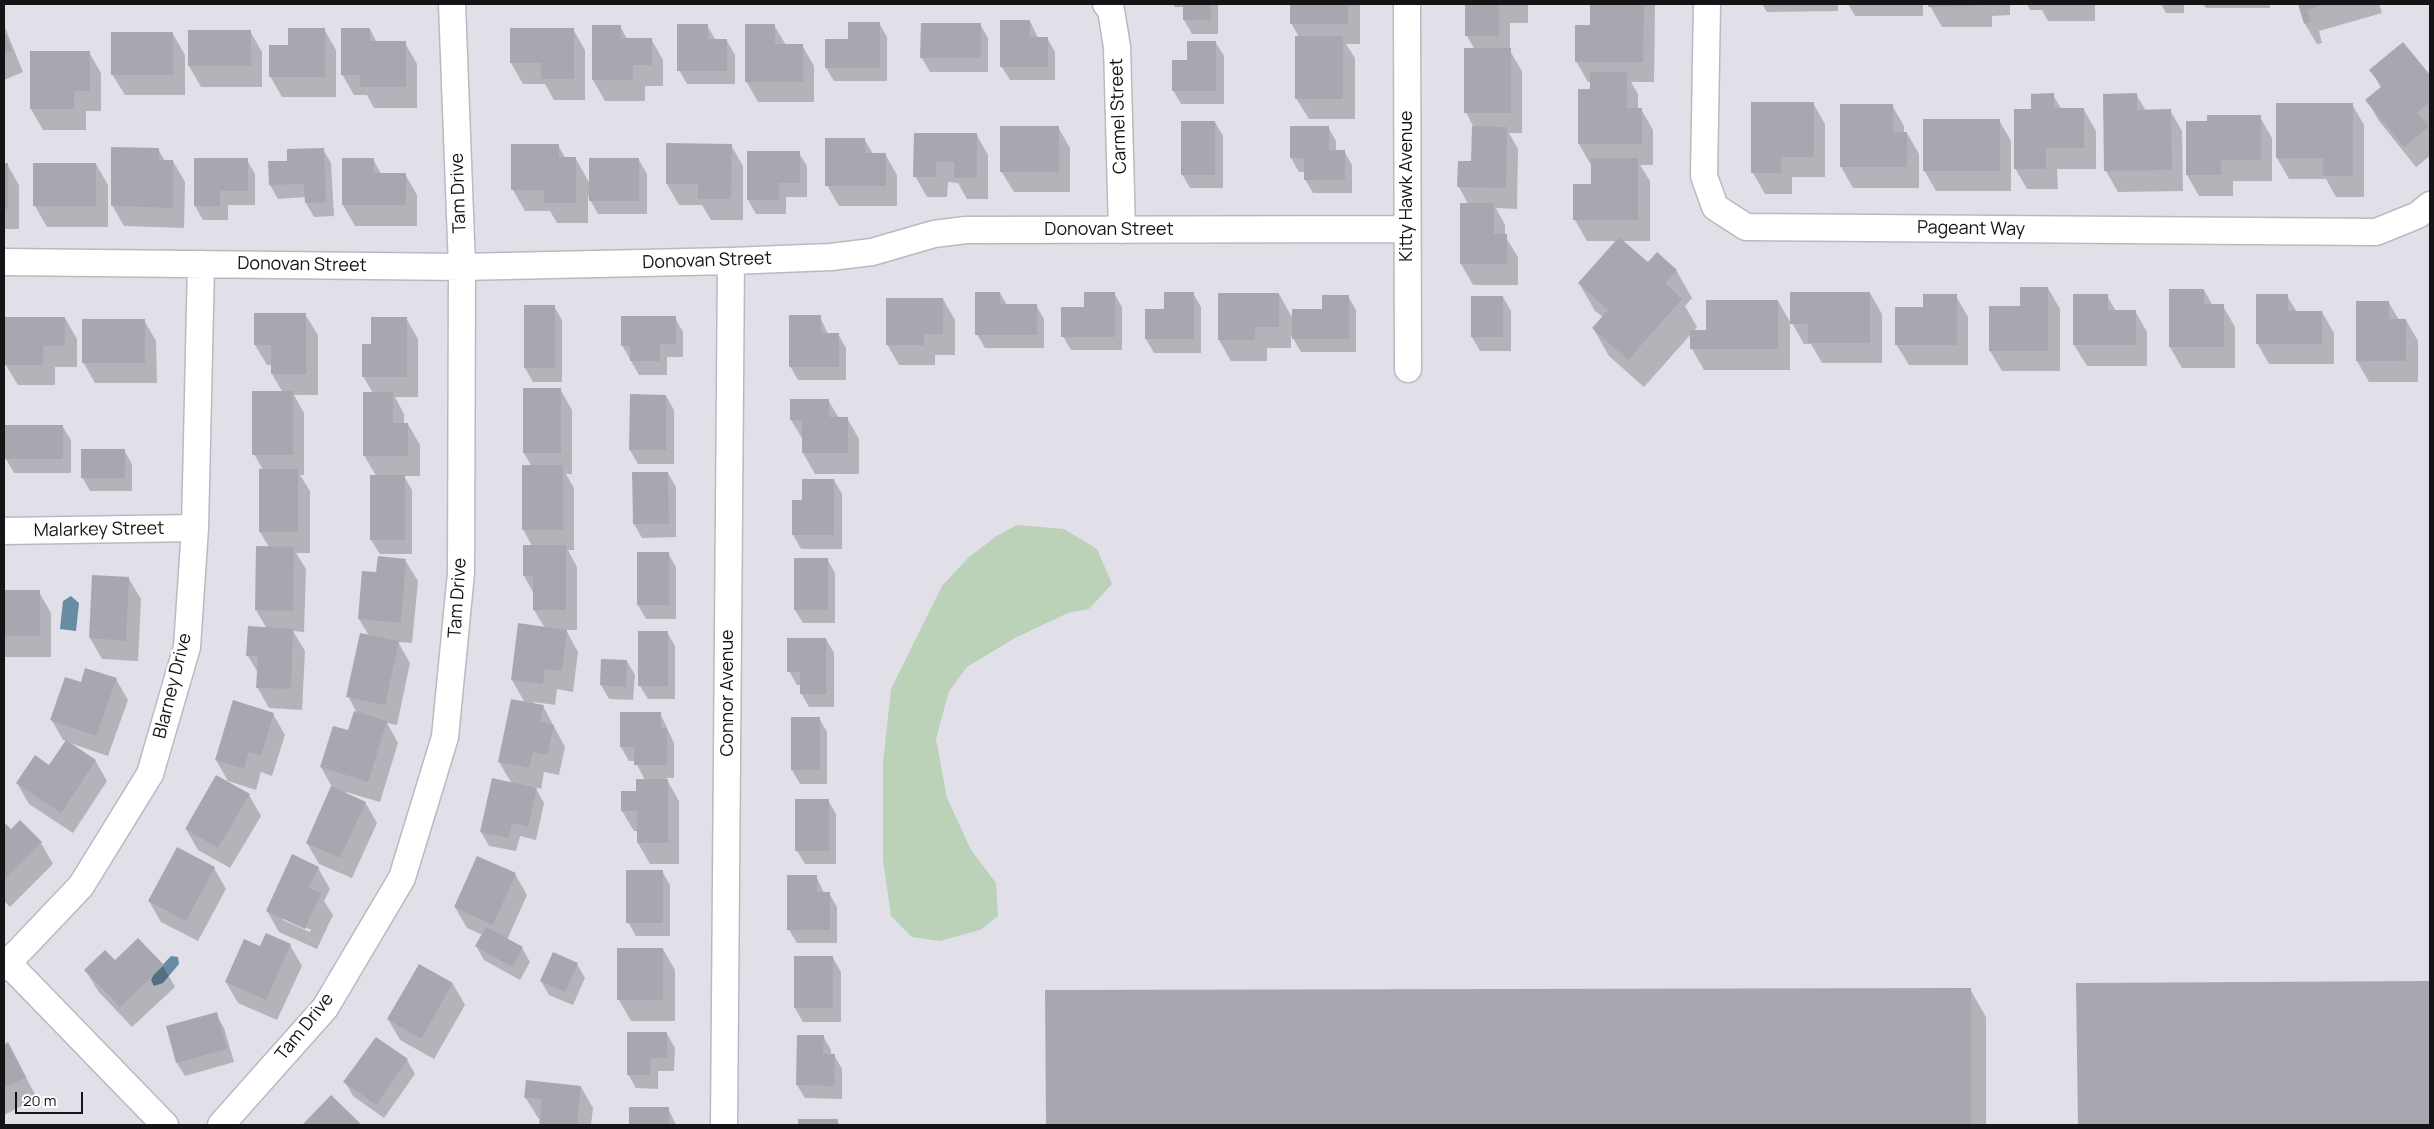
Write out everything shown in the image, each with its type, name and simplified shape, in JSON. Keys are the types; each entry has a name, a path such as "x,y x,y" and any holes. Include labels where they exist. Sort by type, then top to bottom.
{"street":[{"name":"Tam Drive","path":"220,1125 325,1008 402,878 445,737 461,573 462,267 452,4"},
{"name":"Carmel Street","path":"1106,4 1111,10 1117,47 1122,230"},
{"name":"Kitty Hawk Avenue","path":"1407,4 1408,369"},
{"name":"Pageant Way","path":"1707,4 1704,176 1715,207 1746,227 2376,232 2418,215 2430,205"},
{"name":"Donovan Street","path":"4,262 462,267 731,261 831,257 864,253 934,234 966,230 1407,229"},
{"name":"Connor Avenue","path":"724,1125 731,261"},
{"name":"Blarney Drive","path":"5,963 82,886 150,774 186,646 195,528 201,264"},
{"name":"Malarkey Street","path":"4,531 195,528"},
{"path":"5,963 165,1125"}],"green space":[{"path":"1017,525 1064,529 1097,549 1112,584 1089,609 1068,613 1015,638 967,667 949,691 936,739 947,798 971,850 996,883 998,916 980,930 940,941 912,937 891,916 883,860 883,763 891,689 942,586 969,557 998,535"}],"water":[{"path":"71,596 79,603 76,631 60,629 63,601"},
{"path":"171,956 178,957 179,964 163,983 154,986 151,980 154,974"}],"building":[{"path":"1183,4 1211,4 1211,20 1183,20"},
{"path":"1290,4 1348,4 1348,24 1290,24"},
{"path":"1465,4 1499,4 1499,36 1465,36"},
{"path":"1590,4 1644,4 1643,62 1575,62 1575,25 1590,25"},
{"path":"1928,4 1981,4 1981,6 1928,7"},
{"path":"2298,4 2327,4 2307,10 2311,22 2304,24"},
{"path":"1000,20 1030,20 1030,37 1048,37 1048,67 1000,67"},
{"path":"848,22 880,22 880,68 825,68 825,39 848,39"},
{"path":"921,23 981,23 981,58 920,58"},
{"path":"677,24 708,24 708,39 727,39 727,71 677,71"},
{"path":"745,24 775,24 775,44 803,44 803,82 745,82"},
{"path":"592,25 621,25 621,38 652,38 652,65 633,65 633,80 592,80"},
{"path":"288,28 325,28 325,77 269,77 269,45 288,45"},
{"path":"341,28 370,28 370,41 406,41 406,87 360,87 360,75 341,75"},
{"path":"510,28 574,28 574,79 541,79 541,63 510,63"},
{"path":"188,30 251,30 251,66 188,66"},
{"path":"4,31 12,51 4,54"},
{"path":"111,32 173,32 173,75 111,75"},
{"path":"1295,36 1343,36 1343,99 1295,99"},
{"path":"1187,41 1216,41 1216,91 1172,91 1172,60 1187,60"},
{"path":"2403,42 2430,75 2430,102 2417,112 2429,127 2404,147 2365,100 2382,86 2369,70"},
{"path":"1464,48 1511,48 1511,113 1464,113"},
{"path":"30,51 90,51 90,91 74,91 74,109 30,109"},
{"path":"1590,72 1627,72 1627,108 1642,108 1642,144 1578,144 1578,89 1590,89"},
{"path":"2054,93 2054,108 2084,108 2084,148 2046,148 2046,169 2014,169 2014,109 2031,109 2031,94"},
{"path":"2137,93 2137,110 2171,109 2172,170 2104,171 2103,94"},
{"path":"1751,102 1814,102 1814,157 1781,157 1781,173 1751,173"},
{"path":"2276,103 2353,103 2353,176 2323,176 2323,158 2276,158"},
{"path":"1840,104 1893,104 1893,132 1907,132 1907,167 1840,167"},
{"path":"2207,115 2261,115 2261,160 2221,160 2221,175 2186,175 2186,121 2207,121"},
{"path":"1923,119 2000,119 2000,171 1923,171"},
{"path":"1181,121 1215,121 1215,175 1181,175"},
{"path":"1000,126 1059,126 1059,172 1000,172"},
{"path":"1290,126 1329,126 1329,150 1345,150 1345,180 1304,180 1304,158 1290,158"},
{"path":"1472,126 1507,127 1506,188 1457,187 1458,161 1471,161"},
{"path":"914,133 977,133 977,178 954,178 954,162 936,162 936,177 913,177"},
{"path":"825,138 865,138 865,153 886,153 886,186 825,186"},
{"path":"666,143 732,144 731,199 698,199 698,184 666,184"},
{"path":"511,144 559,144 559,157 576,157 576,203 544,203 544,190 511,190"},
{"path":"111,147 159,148 159,160 173,160 173,208 111,206"},
{"path":"324,148 326,202 305,203 304,184 269,185 268,161 287,161 287,149"},
{"path":"747,151 800,151 800,183 779,183 779,200 747,200"},
{"path":"194,158 248,158 248,191 220,191 220,206 194,206"},
{"path":"342,158 374,158 374,173 406,173 406,205 342,205"},
{"path":"589,158 639,158 639,201 589,201"},
{"path":"1591,158 1638,158 1638,220 1573,220 1573,184 1591,184"},
{"path":"4,163 8,163 8,209 4,209"},
{"path":"33,163 96,163 96,206 33,206"},
{"path":"1460,203 1494,203 1494,234 1507,234 1507,264 1460,264"},
{"path":"1619,237 1648,262 1657,252 1677,270 1665,283 1682,299 1628,360 1592,328 1608,310 1578,283"},
{"path":"2020,287 2048,287 2048,351 1989,351 1989,306 2020,306"},
{"path":"2169,289 2204,289 2204,304 2224,304 2224,347 2169,347"},
{"path":"975,292 1000,292 1000,304 1037,304 1037,335 975,335"},
{"path":"1084,292 1115,292 1115,337 1061,337 1061,307 1084,307"},
{"path":"1164,292 1194,292 1194,339 1145,339 1145,309 1164,309"},
{"path":"1790,292 1870,292 1870,343 1808,343 1808,324 1790,324"},
{"path":"1218,293 1279,293 1279,327 1255,327 1255,340 1218,340"},
{"path":"1923,294 1957,294 1957,345 1895,345 1895,307 1923,307"},
{"path":"2073,294 2108,294 2108,310 2136,310 2136,345 2073,345"},
{"path":"2256,294 2288,294 2288,311 2322,311 2322,344 2256,344"},
{"path":"1322,295 1349,295 1349,339 1292,339 1292,309 1322,309"},
{"path":"1471,296 1503,296 1503,337 1471,337"},
{"path":"886,298 943,298 943,334 924,334 924,345 886,345"},
{"path":"1706,300 1778,300 1778,349 1690,349 1690,330 1706,330"},
{"path":"2356,301 2389,301 2389,319 2406,319 2406,361 2356,361"},
{"path":"524,305 555,305 555,368 524,368"},
{"path":"254,313 306,313 306,374 271,374 271,345 254,345"},
{"path":"789,315 821,315 821,333 839,333 839,367 789,367"},
{"path":"621,316 676,316 676,344 660,344 660,361 630,361 630,346 621,346"},
{"path":"4,317 65,317 65,346 43,346 43,365 4,365"},
{"path":"371,317 407,317 407,377 362,377 362,344 371,344"},
{"path":"82,319 145,319 145,363 82,363"},
{"path":"523,388 561,388 561,453 523,453"},
{"path":"252,391 293,391 293,455 252,455"},
{"path":"363,392 393,392 393,423 408,423 408,456 363,456"},
{"path":"630,394 666,395 666,450 629,450"},
{"path":"790,399 829,399 829,417 848,417 848,453 802,453 802,420 790,420"},
{"path":"5,425 63,425 63,459 5,459"},
{"path":"81,449 125,449 125,478 81,478"},
{"path":"522,465 563,465 563,530 522,530"},
{"path":"259,469 298,469 298,532 259,532"},
{"path":"632,472 668,472 669,524 633,524"},
{"path":"370,475 405,475 405,540 370,540"},
{"path":"802,479 834,479 834,535 792,535 792,500 802,500"},
{"path":"523,545 566,545 566,610 533,610 533,576 523,576"},
{"path":"256,546 294,547 293,611 255,610"},
{"path":"637,552 669,552 669,605 637,605"},
{"path":"378,556 406,559 401,623 358,619 362,571 376,572"},
{"path":"794,558 828,558 828,610 794,610"},
{"path":"92,575 129,577 126,641 89,638"},
{"path":"4,590 40,590 40,636 4,636"},
{"path":"518,623 567,630 562,671 545,669 543,684 511,680"},
{"path":"248,626 293,629 291,689 256,688 258,656 246,656"},
{"path":"638,631 668,631 668,686 638,686"},
{"path":"360,633 399,641 385,705 346,697"},
{"path":"787,638 826,638 826,694 800,694 800,672 787,672"},
{"path":"601,659 627,660 626,687 600,685"},
{"path":"85,668 117,678 96,736 50,720 65,677 81,682"},
{"path":"511,699 544,705 540,722 554,725 547,755 533,752 529,768 498,762"},
{"path":"233,700 274,713 261,756 249,752 244,769 215,760"},
{"path":"354,711 387,721 368,782 320,767 333,726 348,730"},
{"path":"620,712 661,712 661,728 667,728 667,765 634,765 634,747 620,747"},
{"path":"791,717 820,717 820,770 791,770"},
{"path":"66,740 96,760 61,813 16,783 35,755 49,765"},
{"path":"216,775 250,794 218,848 185,829"},
{"path":"492,778 537,788 528,827 512,823 509,838 480,832"},
{"path":"636,779 668,779 668,843 637,843 637,811 621,811 621,791 636,791"},
{"path":"331,786 366,802 340,858 306,843"},
{"path":"795,799 829,799 829,851 795,851"},
{"path":"20,820 42,842 4,880 4,822 11,829"},
{"path":"177,847 215,867 186,921 148,901"},
{"path":"292,854 319,867 309,888 321,893 305,929 266,911"},
{"path":"477,856 516,873 493,925 454,907"},
{"path":"626,870 663,870 663,923 626,923"},
{"path":"787,875 817,875 817,892 830,892 830,930 787,930"},
{"path":"486,927 523,947 512,967 475,946"},
{"path":"266,933 291,944 266,1000 225,982 244,939 260,946"},
{"path":"138,938 164,965 120,1007 84,970 105,950 115,960"},
{"path":"617,948 663,948 663,1000 617,1000"},
{"path":"553,952 578,963 565,992 540,981"},
{"path":"794,956 833,956 833,1008 794,1008"},
{"path":"419,964 453,983 421,1039 387,1019"},
{"path":"2430,981 2430,1125 2078,1125 2076,983"},
{"path":"1971,988 1971,1125 1046,1125 1045,990"},
{"path":"217,1012 227,1049 176,1063 166,1026"},
{"path":"627,1032 667,1032 667,1058 651,1058 650,1075 627,1075"},
{"path":"797,1035 824,1035 823,1054 835,1054 834,1086 796,1085"},
{"path":"376,1037 408,1059 376,1105 343,1082"},
{"path":"8,1042 26,1077 4,1088 4,1045"},
{"path":"526,1080 581,1086 577,1125 539,1125 542,1099 524,1098"},
{"path":"331,1095 362,1125 302,1125"},
{"path":"629,1107 669,1107 669,1125 629,1125"},
{"path":"798,1119 838,1119 838,1125 798,1125"}]}
